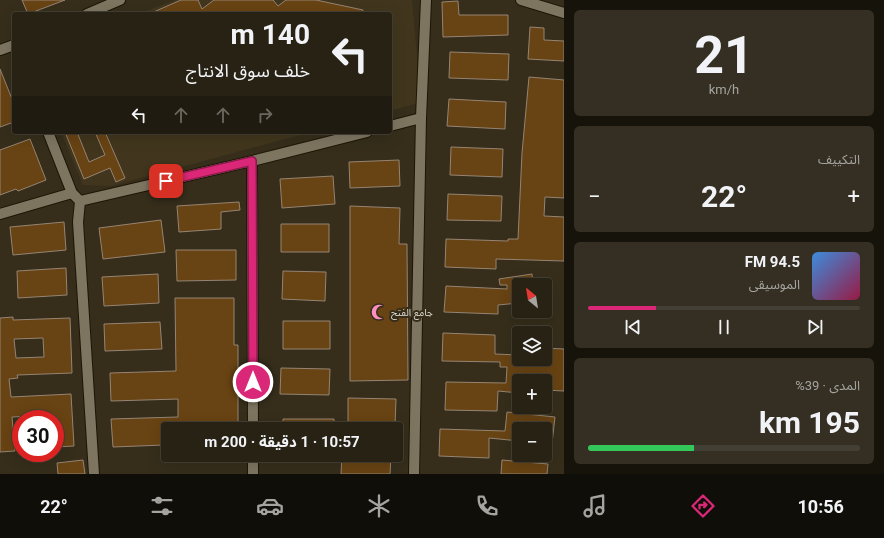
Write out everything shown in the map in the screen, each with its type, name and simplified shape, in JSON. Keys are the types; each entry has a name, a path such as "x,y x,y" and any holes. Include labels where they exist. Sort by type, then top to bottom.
{"street":[{"path":"92,12 120,0"},
{"path":"414,474 421,118 426,0"},
{"path":"521,0 564,13"},
{"path":"0,50 12,46"},
{"path":"392,125 421,118"},
{"path":"49,134 76,197 94,474"},
{"path":"0,214 252,161 359,134"},
{"path":"252,161 253,422"},
{"path":"253,462 254,474"}],"shaded area":[{"path":"175,0 412,0 421,102 392,110 392,12 143,12"},
{"path":"62,134 304,134 111,186 83,185"}],"building":[{"path":"22,0 65,0 33,12 27,12"},
{"path":"181,0 198,0 202,9 214,0 273,0 278,6 286,0 316,0 363,10 362,12 154,12"},
{"path":"458,1 459,15 508,15 508,35 443,37 442,2"},
{"path":"530,27 544,28 544,40 564,41 564,61 528,59"},
{"path":"450,52 509,54 508,80 449,78"},
{"path":"0,69 12,99 12,123 0,127"},
{"path":"529,77 564,80 564,198 545,197 544,216 564,217 564,261 496,259 496,269 445,267 446,239 508,241 508,239 518,239 522,153"},
{"path":"449,99 506,102 505,129 447,126"},
{"path":"66,134 78,134 89,162 105,155 96,134 106,134 125,178 116,182 110,168 84,179"},
{"path":"30,139 46,180 18,191 16,189 0,195 0,150"},
{"path":"451,147 503,149 502,177 450,175"},
{"path":"399,160 400,186 350,188 349,162"},
{"path":"333,176 335,204 282,208 280,179"},
{"path":"448,194 502,196 501,221 447,220"},
{"path":"239,202 240,210 221,212 221,229 179,232 177,206"},
{"name":"جامع الفتح","path":"350,206 400,208 399,244 407,244 408,380 350,381"},
{"path":"161,220 165,252 103,259 99,228"},
{"path":"64,222 66,250 13,255 10,227"},
{"path":"281,224 329,224 329,252 281,252"},
{"path":"176,250 236,250 236,280 177,281"},
{"path":"66,268 67,295 18,298 17,271"},
{"path":"283,271 326,272 325,301 282,299"},
{"path":"158,274 159,303 104,306 102,277"},
{"path":"532,274 532,278 512,278 512,304 498,305 498,314 444,312 446,286 507,289 507,285 500,285 499,279"},
{"path":"175,298 234,298 234,345 238,345 238,422 161,422 161,445 113,447 111,419 178,417 178,399 111,401 110,373 176,371"},
{"path":"13,317 13,320 70,318 72,373 17,375 18,378 9,379 11,397 71,394 74,446 64,447 64,410 12,410 12,451 0,452 0,318","holes":["43,338 44,357 16,358 14,339"]},
{"path":"283,321 330,321 330,349 283,349"},
{"path":"160,322 162,349 105,351 104,324"},
{"path":"443,333 495,335 495,354 512,355 512,366 552,366 552,348 564,349 564,391 552,390 552,374 512,374 512,392 498,391 497,411 445,410 446,382 506,383 507,367 500,367 500,362 442,361"},
{"path":"281,368 330,369 329,395 280,394"},
{"path":"348,398 396,399 395,422 348,422"},
{"path":"507,412 512,413 512,414 555,417 552,443 552,422 512,422 512,440 489,438 489,458 439,456 440,429 505,431"},
{"path":"283,419 334,419 334,422 283,422"},
{"path":"83,460 85,474 58,474 57,463"},
{"path":"502,460 548,464 547,474 501,474"},
{"path":"342,462 391,462 390,474 341,474"}],"place":[{"name":"جامع الفتح","path":"379,312"}],"route":[{"path":"166,181 252,161 253,382"}]}
